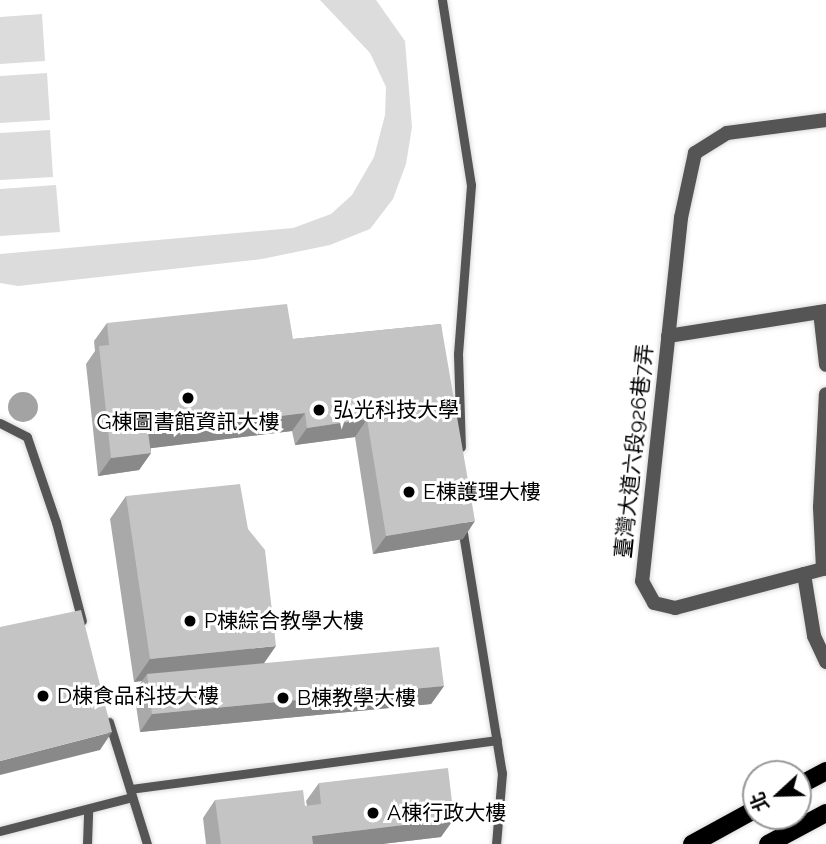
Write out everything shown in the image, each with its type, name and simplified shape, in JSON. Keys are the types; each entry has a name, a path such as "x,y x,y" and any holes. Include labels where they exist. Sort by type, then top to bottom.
{"main road":[{"path":"768,844 826,813"},
{"path":"692,844 742,817"}],"street":[{"path":"826,120 727,133 695,153 681,218 668,336 823,312 826,365"},
{"name":"臺灣大道六段926巷7弄","path":"668,336 643,543 642,581 654,603 675,607 706,602 824,568 820,508 826,394"},
{"path":"804,574 814,636 826,662"}],"lane":[{"path":"442,0 471,185 458,354 461,460"},
{"path":"0,423 27,437 56,522 84,629"},
{"path":"462,513 463,551 502,773 496,844"},
{"path":"105,709 147,844"},
{"path":"0,831 88,810 131,793 497,740"},
{"path":"87,844 88,810"}],"shaded area":[{"path":"320,0 376,0 405,41 412,127 406,164 393,199 370,229 330,245 262,259 18,286 0,283 0,254 293,228 331,214 352,195 374,157 385,115 386,87 370,53"},
{"path":"42,14 45,61 0,64 0,17"},
{"path":"47,73 50,120 0,123 0,76"},
{"path":"50,130 53,177 0,180 0,133"},
{"path":"56,185 60,232 0,236 0,189"},
{"path":"23,392 34,396 38,407 34,418 23,422 12,418 8,407 12,396"}],"building":[{"path":"287,304 293,339 441,324 475,521 386,536 367,419 307,428 305,413 148,432 151,453 111,458 99,346 109,345 107,323"},
{"name":"P棟綜合教學大樓","path":"240,484 248,529 265,550 276,646 150,659 126,496"},
{"name":"D棟食品科技大樓","path":"81,610 112,732 0,761 0,627"},
{"path":"439,647 444,686 152,714 147,674"},
{"name":"A棟行政大樓","path":"448,768 454,819 312,836 313,844 221,844 215,800 303,790 305,806 321,804 319,783"}],"place":[{"name":"G棟圖書館資訊大樓","path":"188,398"},
{"name":"弘光科技大學","path":"319,410"},
{"name":"E棟護理大樓","path":"409,492"},
{"name":"P棟綜合教學大樓","path":"190,621"},
{"name":"D棟食品科技大樓","path":"43,696"},
{"name":"B棟教學大樓","path":"283,698"},
{"name":"A棟行政大樓","path":"373,813"}]}
